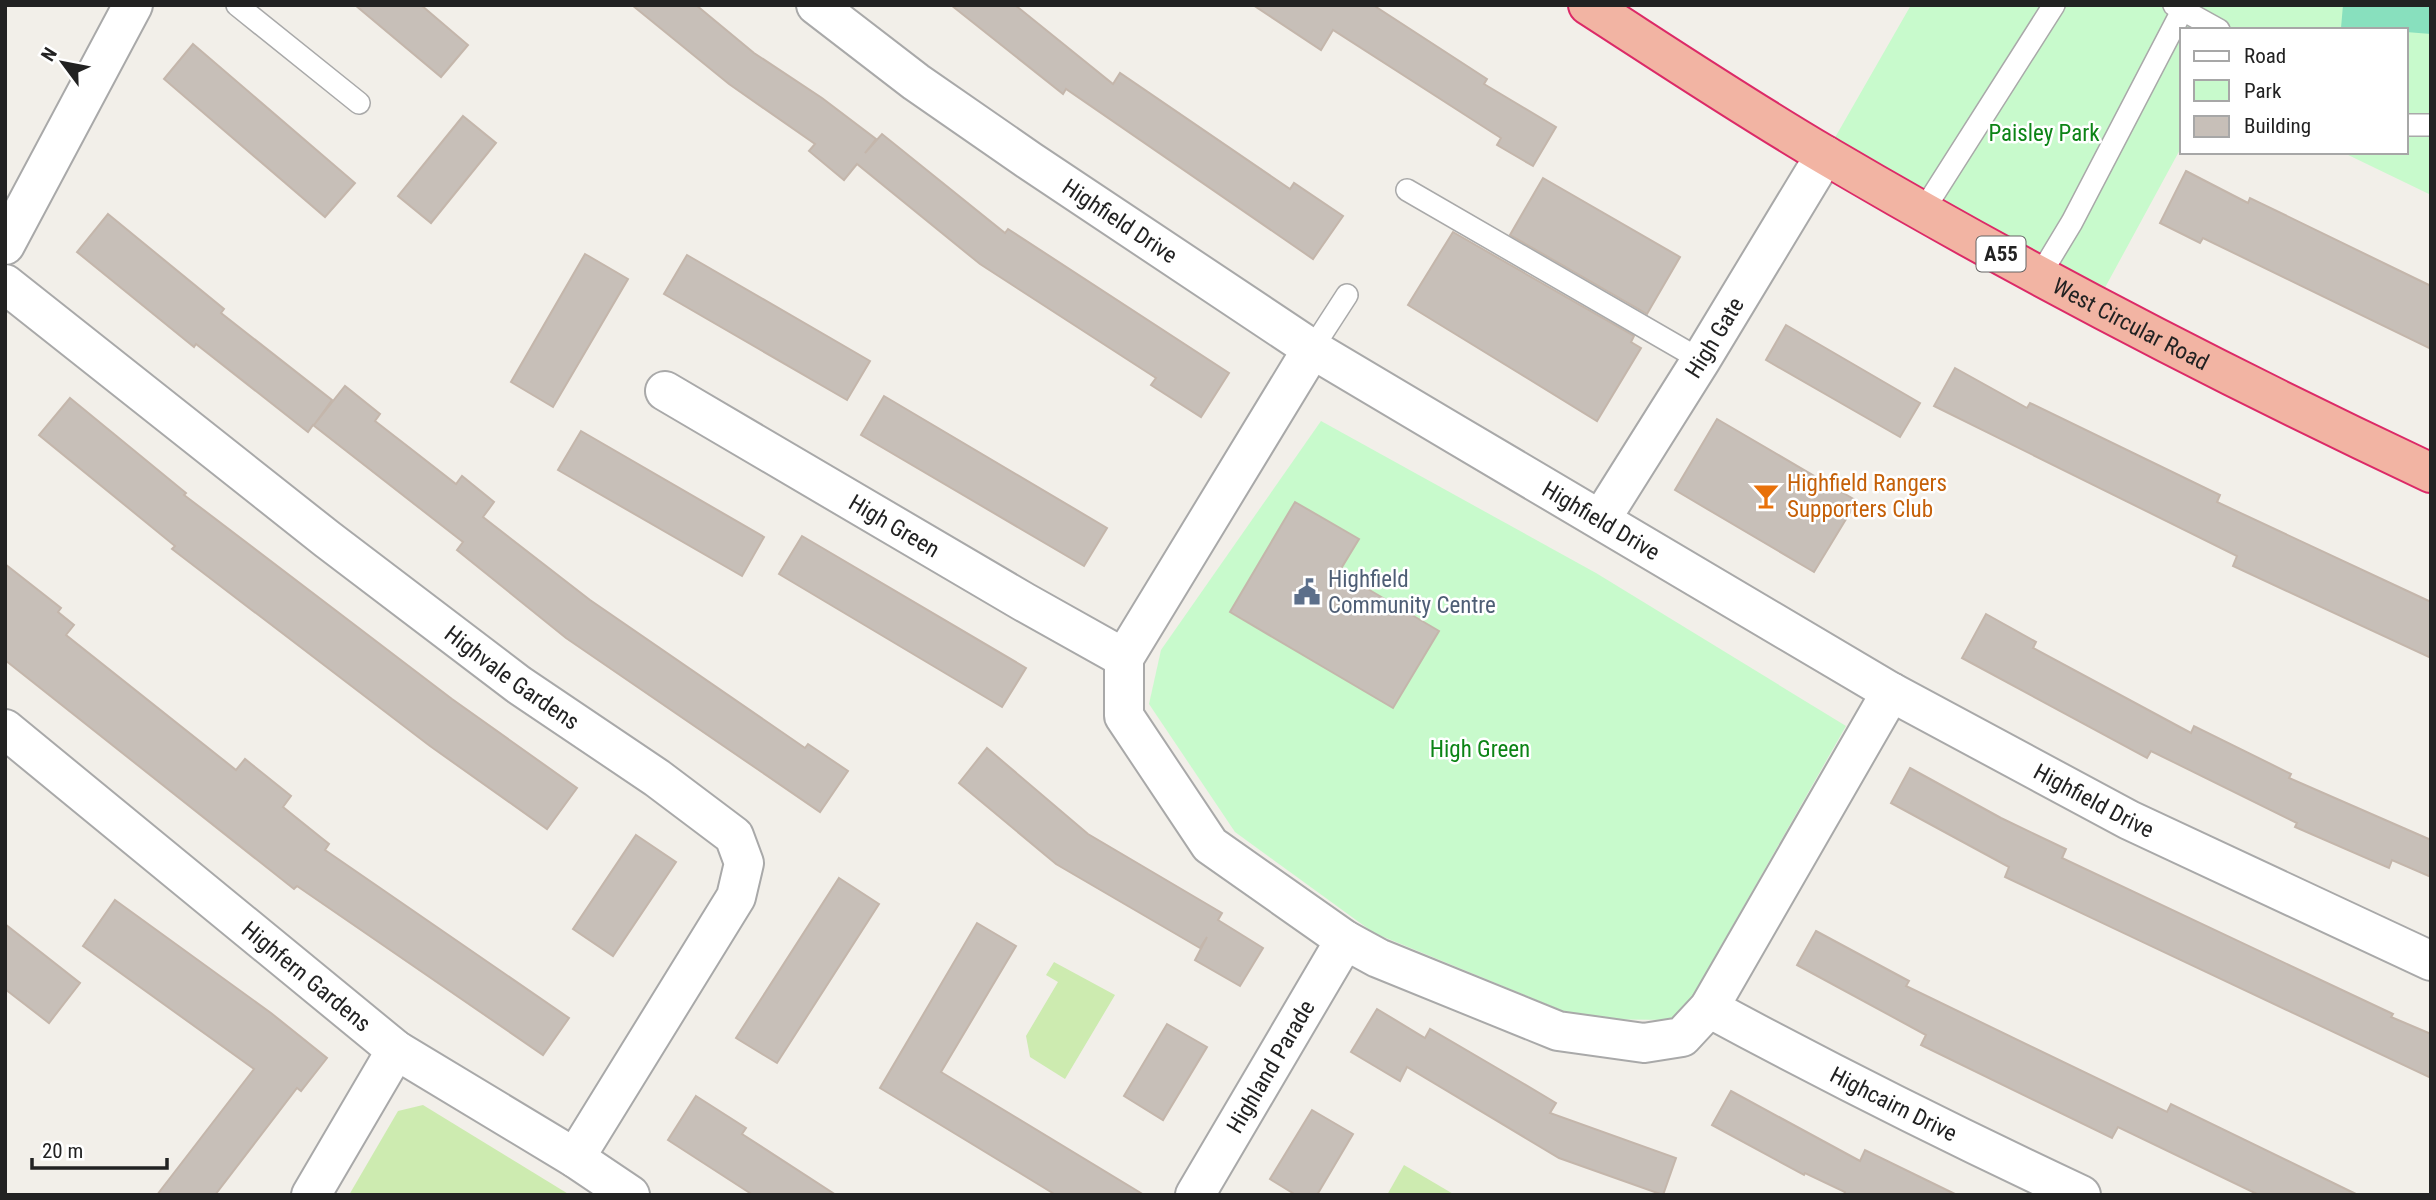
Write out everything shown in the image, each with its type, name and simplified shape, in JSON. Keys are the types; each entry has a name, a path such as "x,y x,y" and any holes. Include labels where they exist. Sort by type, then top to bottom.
{"highway":[{"name":"West Circular Road","path":"1588,5 1825,155 1923,211 2276,400 2431,473"}],"street":[{"path":"5,245 133,5"},
{"name":"Highfield Drive","path":"816,5 939,98 1312,349 1891,692 2129,820 2431,961"},
{"name":"High Gate","path":"1601,519 1825,155"},
{"name":"Highvale Gardens","path":"5,284 359,564 519,685 657,778 734,836 744,863 736,897 575,1158"},
{"path":"1312,349 1124,658 1124,716 1210,845 1345,940 1378,958 1558,1031 1644,1043 1682,1037 1709,1008 1891,692"},
{"name":"High Green","path":"665,391 1124,658"},
{"name":"Highfern Gardens","path":"5,729 396,1050 575,1158 630,1195"},
{"name":"Highland Parade","path":"1195,1195 1345,940"},
{"name":"Highcairn Drive","path":"1709,1008 1959,1138 2081,1195"},
{"path":"311,1195 396,1050"}],"lane":[{"path":"237,5 359,103"},
{"path":"1923,211 2054,5"},
{"path":"2040,275 2072,222 2181,7 2216,28"},
{"path":"2408,125 2431,125"},
{"path":"1407,190 1701,360"},
{"path":"1312,349 1347,295"}],"green space":[{"name":"Paisley Park","path":"1911,5 2431,5 2431,195 2346,154 2408,154 2408,28 2180,28 2180,150 2095,306 1825,155"},
{"path":"2343,5 2431,5 2431,34 2408,32 2408,28 2341,28"},
{"name":"High Green","path":"1321,421 1596,573 1846,726 1679,1020 1583,1019 1374,933 1235,832 1149,704 1161,650"},
{"path":"1054,962 1115,995 1065,1079 1030,1057 1026,1036 1058,982 1046,975"},
{"path":"423,1105 570,1195 349,1195 398,1111"},
{"path":"1404,1165 1455,1195 1387,1195"}],"building":[{"path":"355,5 421,5 468,45 441,77"},
{"path":"632,5 696,5 754,53 822,98 876,139 865,153 882,134 1005,233 1008,229 1229,373 1201,417 1151,385 1156,378 980,264 857,164 844,180 809,151 815,144 729,84"},
{"path":"951,5 1015,5 1113,84 1120,73 1290,189 1294,183 1343,216 1313,259 1066,89 1063,94"},
{"path":"1253,5 1373,5 1487,79 1484,84 1556,127 1533,166 1497,145 1501,138 1333,30 1321,50"},
{"path":"193,44 355,183 325,217 164,79"},
{"path":"463,116 496,143 431,223 398,196"},
{"path":"2186,171 2248,203 2250,198 2431,286 2431,349 2203,238 2200,243 2160,223"},
{"path":"1543,178 1680,257 1647,314 1510,235"},
{"path":"108,214 224,309 221,313 332,400 314,425 345,386 380,414 375,421 456,484 462,476 494,502 483,517 590,600 805,748 808,744 848,771 820,812 566,638 457,550 463,542 313,425 308,432 196,344 194,347 77,252"},
{"path":"1453,232 1634,336 1631,342 1641,348 1597,421 1408,305"},
{"path":"585,254 628,279 553,407 511,382"},
{"path":"687,255 870,361 847,400 664,294"},
{"path":"1786,325 1920,403 1900,437 1766,360"},
{"path":"1955,368 2027,408 2030,403 2220,495 2217,502 2431,602 2431,658 2233,566 2237,556 1934,406"},
{"path":"884,396 1107,528 1084,566 861,435"},
{"path":"70,398 186,493 184,495 452,699 577,788 547,829 430,746 172,549 175,546 39,435"},
{"name":"Highfield Rangers Supporters Club","path":"1717,419 1857,501 1814,572 1675,490"},
{"path":"581,431 764,537 742,576 558,470"},
{"name":"Highfield Community Centre","path":"1295,502 1359,539 1339,572 1439,631 1393,708 1230,612"},
{"path":"802,536 1026,668 1002,707 779,574"},
{"path":"5,564 61,608 58,612 74,625 66,635 236,770 245,759 291,796 283,807 329,844 325,850 569,1018 543,1055 297,886 294,889 5,660"},
{"path":"1986,614 2036,642 2033,648 2191,733 2194,726 2291,774 2289,778 2431,840 2431,877 2392,860 2389,868 2295,827 2297,823 2151,751 2147,758 1962,658"},
{"path":"987,748 1088,834 1222,913 1218,920 1263,948 1240,986 1195,960 1207,937 1200,948 1056,864 959,783"},
{"path":"1910,768 2001,818 2066,849 2062,858 2431,1034 2431,1078 2005,877 2009,867 1891,803"},
{"path":"636,835 676,862 613,956 573,929"},
{"path":"839,878 879,904 777,1063 736,1038"},
{"path":"115,900 271,1013 327,1058 301,1091 297,1088 215,1195 157,1195 254,1069 83,946"},
{"path":"977,923 1016,946 941,1072 1144,1195 1056,1195 880,1088"},
{"path":"5,924 80,983 49,1023 5,989"},
{"path":"1816,931 1909,981 1906,986 2167,1112 2171,1104 2358,1195 2259,1195 2118,1127 2112,1138 1921,1045 1926,1035 1797,965"},
{"path":"1377,1009 1425,1038 1430,1029 1556,1103 1550,1113 1676,1158 1663,1195 1559,1158 1407,1067 1400,1081 1351,1052"},
{"path":"1167,1024 1207,1047 1163,1120 1124,1096"},
{"path":"1731,1091 1860,1161 1865,1150 1957,1195 1844,1195 1845,1192 1805,1173 1804,1175 1712,1125"},
{"path":"696,1096 746,1128 742,1134 836,1195 753,1195 668,1140"},
{"path":"1312,1110 1353,1134 1317,1195 1296,1195 1270,1179"}],"place":[{"name":"Highfield Rangers Supporters Club","path":"1766,496"},
{"name":"Highfield Community Centre","path":"1307,592"}]}
